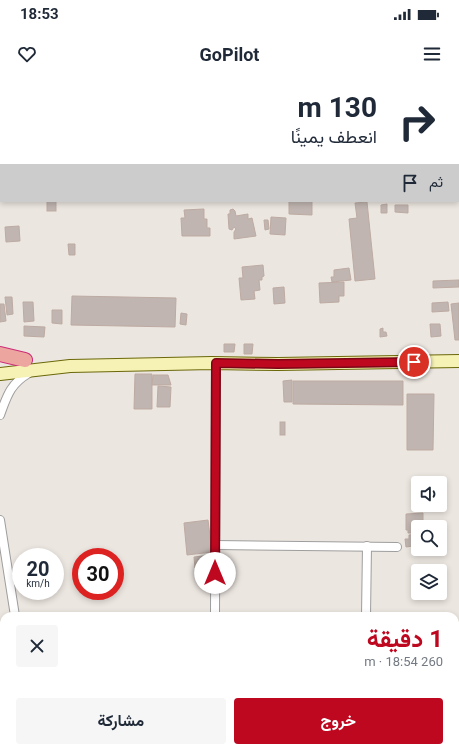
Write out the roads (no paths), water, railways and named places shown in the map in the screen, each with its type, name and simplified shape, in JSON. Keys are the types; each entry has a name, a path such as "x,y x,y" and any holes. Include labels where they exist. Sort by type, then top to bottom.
{"highway":[{"path":"0,354 29,366"}],"main road":[{"path":"0,358 29,366 459,361"},
{"path":"0,374 29,366"}],"street":[{"path":"215,612 216,363"},
{"path":"0,415 11,387 29,366"},
{"path":"0,520 14,612"},
{"path":"215,544 398,546"},
{"path":"366,612 367,546"}]}
